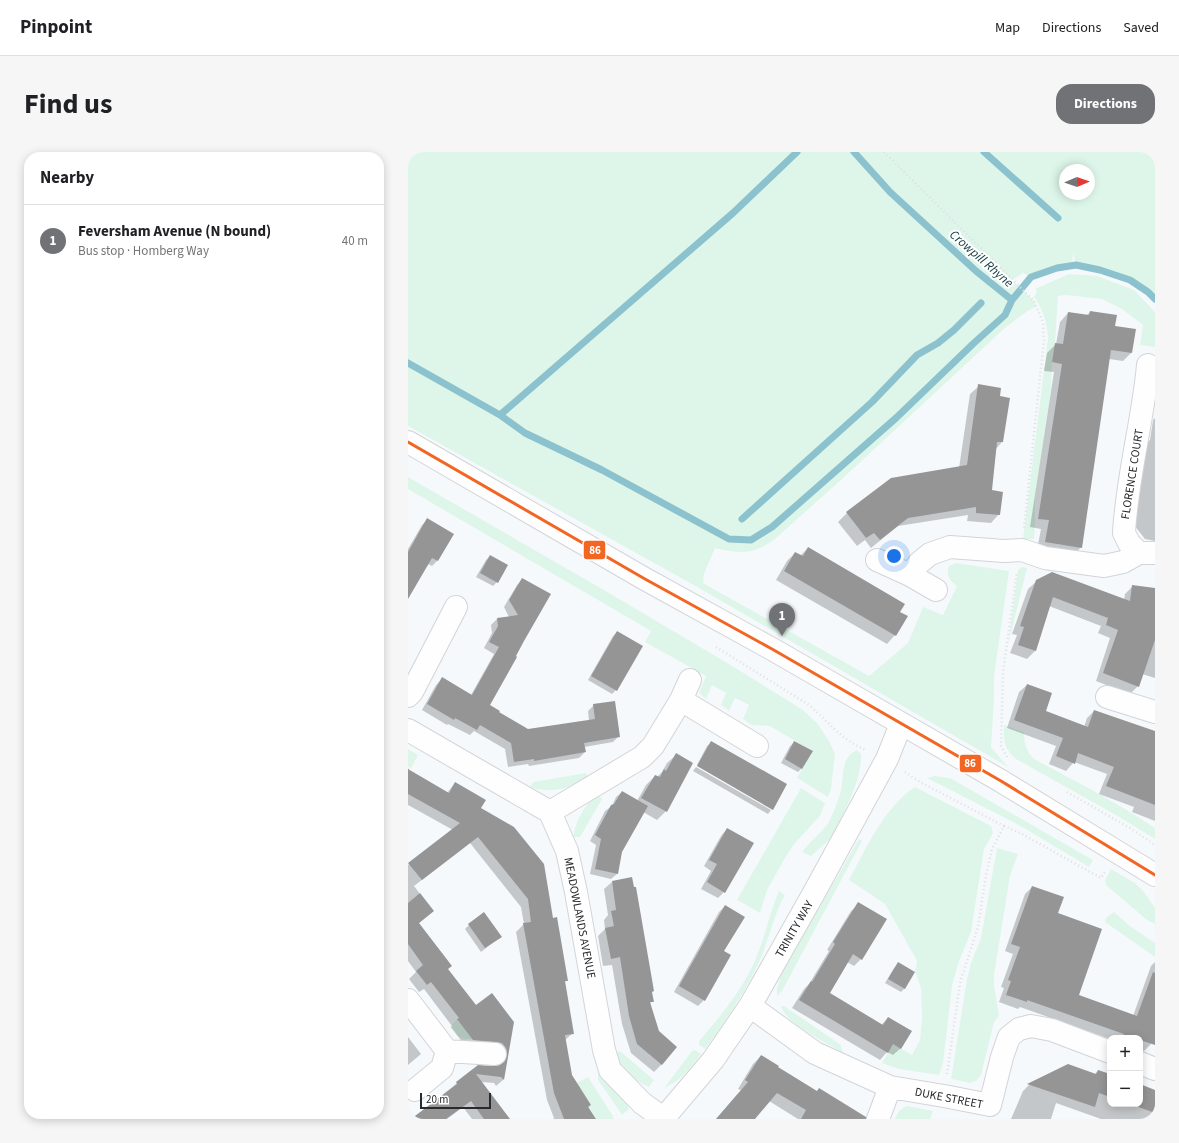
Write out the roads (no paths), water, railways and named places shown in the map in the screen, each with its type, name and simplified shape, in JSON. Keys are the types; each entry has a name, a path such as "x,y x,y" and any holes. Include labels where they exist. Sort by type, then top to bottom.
{"street":[{"name":"FLORENCE COURT","path":"1147,553 1129,543 1124,533 1134,457 1150,391 1148,365"},
{"path":"408,442 618,564 772,649 1001,781 1155,875"},
{"path":"910,576 919,563 930,554 950,547 1004,551 1022,550 1045,558 1104,566 1123,562 1147,553"},
{"path":"877,560 936,590"},
{"path":"408,696 412,692 456,607"},
{"path":"408,730 550,812 642,756 653,746 681,700 690,680"},
{"path":"1107,697 1155,712"},
{"path":"681,700 757,746"},
{"name":"TRINITY WAY","path":"664,1119 713,1060 750,1006 816,891 887,759 901,724"},
{"name":"MEADOWLANDS AVENUE","path":"550,812 567,851 576,892 604,1050 610,1070 642,1103 664,1119"},
{"path":"408,1000 447,1051 495,1054"},
{"name":"DUKE STREET","path":"750,1006 815,1053 890,1087 944,1096 989,1112 1002,1057 1009,1037 1019,1029 1031,1026 1052,1030 1107,1051"},
{"path":"416,1090 442,1068 447,1051"},
{"path":"1143,1064 1155,1069"},
{"path":"878,1119 890,1087"}],"waterway":[{"path":"500,415 733,213 797,152"},
{"name":"Crowpill Rhyne","path":"854,152 890,192 976,271 1012,300 1031,277 1057,268 1076,265 1100,270 1130,280 1148,292 1155,299"},
{"path":"984,152 1058,218"},
{"path":"408,363 500,415 525,433 602,470 729,539 751,540 772,527 896,418 1005,315 1012,300"},
{"path":"742,519 872,402 917,355 938,343 954,330 981,303"}],"place":[{"name":"Feversham Avenue (N bound)","path":"782,636"}]}
